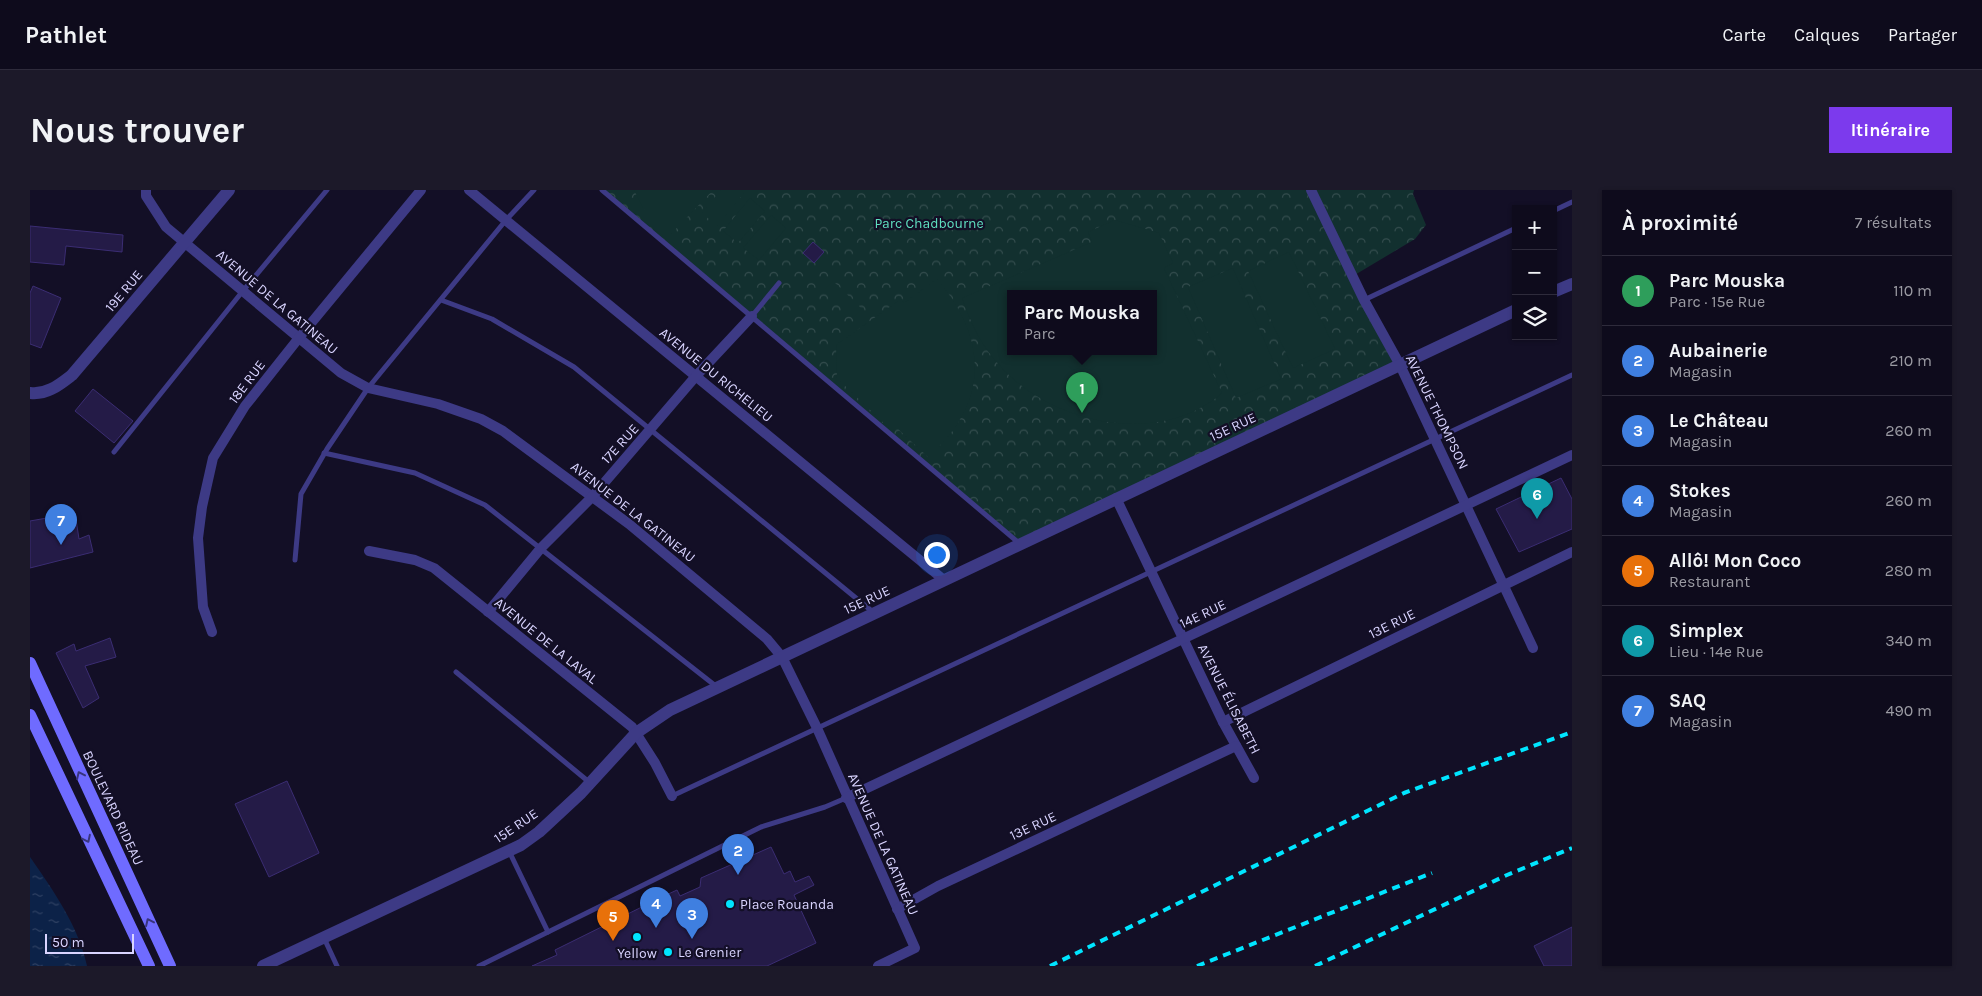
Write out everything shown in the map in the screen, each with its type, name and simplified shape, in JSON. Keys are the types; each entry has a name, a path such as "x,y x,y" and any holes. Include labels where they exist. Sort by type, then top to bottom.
{"main road":[{"name":"BOULEVARD RIDEAU","path":"30,663 170,966"},
{"path":"30,715 148,966"}],"street":[{"name":"AVENUE DE LA GATINEAU","path":"146,190 146,196 166,227 341,373 368,388 438,404 481,419 528,448 629,524 767,639 782,657 817,728 846,798 915,948 878,966"},
{"name":"19E RUE","path":"30,393 39,394 48,391 72,375 229,190"},
{"name":"18E RUE","path":"212,632 203,607 198,538 202,507 213,458 245,406 421,190"},
{"name":"AVENUE DU RICHELIEU","path":"469,190 944,580"},
{"name":"AVENUE THOMPSON","path":"1311,190 1364,300 1400,365 1533,648"},
{"path":"1557,290 1572,284"},
{"name":"15E RUE","path":"264,966 509,851 539,832 636,733 670,710 1512,312"},
{"name":"17E RUE","path":"488,612 541,548 592,497 696,376 752,316"},
{"name":"14E RUE","path":"846,798 1572,455"},
{"name":"AVENUE ÉLISABETH","path":"1116,498 1223,722 1254,778"},
{"name":"AVENUE DE LA LAVAL","path":"369,550 416,560 434,568 632,727 655,763 672,796"},
{"name":"13E RUE","path":"1223,722 1572,552"},
{"name":"13E RUE","path":"897,909 938,886 1236,746"}],"lane":[{"path":"114,452 242,292 327,190"},
{"path":"295,560 301,494 324,453 368,388 506,220 534,190"},
{"path":"602,190 1020,543"},
{"path":"1557,208 1572,202"},
{"path":"1364,300 1512,230"},
{"path":"752,316 779,283"},
{"path":"440,300 492,318 574,367 875,613"},
{"path":"672,796 1572,375"},
{"path":"324,453 415,473 485,505 717,688"},
{"path":"456,672 590,782"},
{"path":"479,966 761,827 826,807 846,798"},
{"path":"509,851 548,932"},
{"path":"324,937 337,966"}],"green space":[{"name":"Parc Chadbourne","path":"602,190 1414,190 1413,194 1426,225 1415,239 1353,276 1400,365 1020,543"},
{"path":"634,190 713,190 671,234 643,208"},
{"path":"721,190 741,190 744,193 717,226 702,213"},
{"path":"750,198 765,211 738,243 723,231"},
{"path":"771,215 786,228 759,260 743,248"},
{"path":"1115,220 1159,233 1173,263 1164,268 1222,393 1197,410 1169,420 1139,424 1108,422 1078,415 1049,403 1023,387 994,359 978,335 962,298 1092,242 1088,232"},
{"path":"1289,252 1335,349 1293,368 1248,271"},
{"path":"1233,268 1281,379 1236,398 1188,287"},
{"path":"937,279 954,302 966,325 973,347 975,370 972,393 963,415 948,436 928,457 896,427 892,431 837,378 836,345 901,299 904,303"},
{"path":"833,281 862,309 854,317 825,289"}],"water":[{"path":"30,857 72,923 87,966 30,966"}],"building":[{"path":"30,226 123,235 122,252 66,246 64,265 30,262"},
{"path":"813,242 824,252 814,263 803,253"},
{"path":"33,286 61,298 41,348 30,344 30,293"},
{"path":"93,389 133,421 114,443 75,411"},
{"path":"1561,478 1572,499 1572,529 1519,552 1496,509"},
{"path":"75,513 79,539 89,535 93,552 30,568 30,521"},
{"path":"110,638 116,657 85,666 99,698 83,708 56,653 74,644 76,651"},
{"path":"287,781 319,853 269,877 235,804"},
{"name":"Place Rouanda","path":"771,847 784,874 790,871 795,882 809,876 814,885 794,895 816,943 767,966 532,966 557,955 555,950 664,896 677,890 680,896 700,887 701,878"},
{"path":"1572,927 1572,966 1544,966 1534,946"}],"railway":[{"path":"1050,966 1404,793 1572,732"},
{"path":"1315,966 1507,875 1572,848"},
{"path":"1197,966 1432,873"}],"place":[{"name":"Parc Mouska","path":"1082,413"},
{"name":"Simplex","path":"1537,519"},
{"name":"SAQ","path":"61,545"},
{"name":"Aubainerie","path":"738,875"},
{"name":"Place Rouanda","path":"730,904"},
{"name":"Stokes","path":"656,928"},
{"name":"Yellow","path":"637,937"},
{"name":"Le Château","path":"692,939"},
{"name":"Allô! Mon Coco","path":"613,941"},
{"name":"Le Grenier","path":"668,952"}]}
